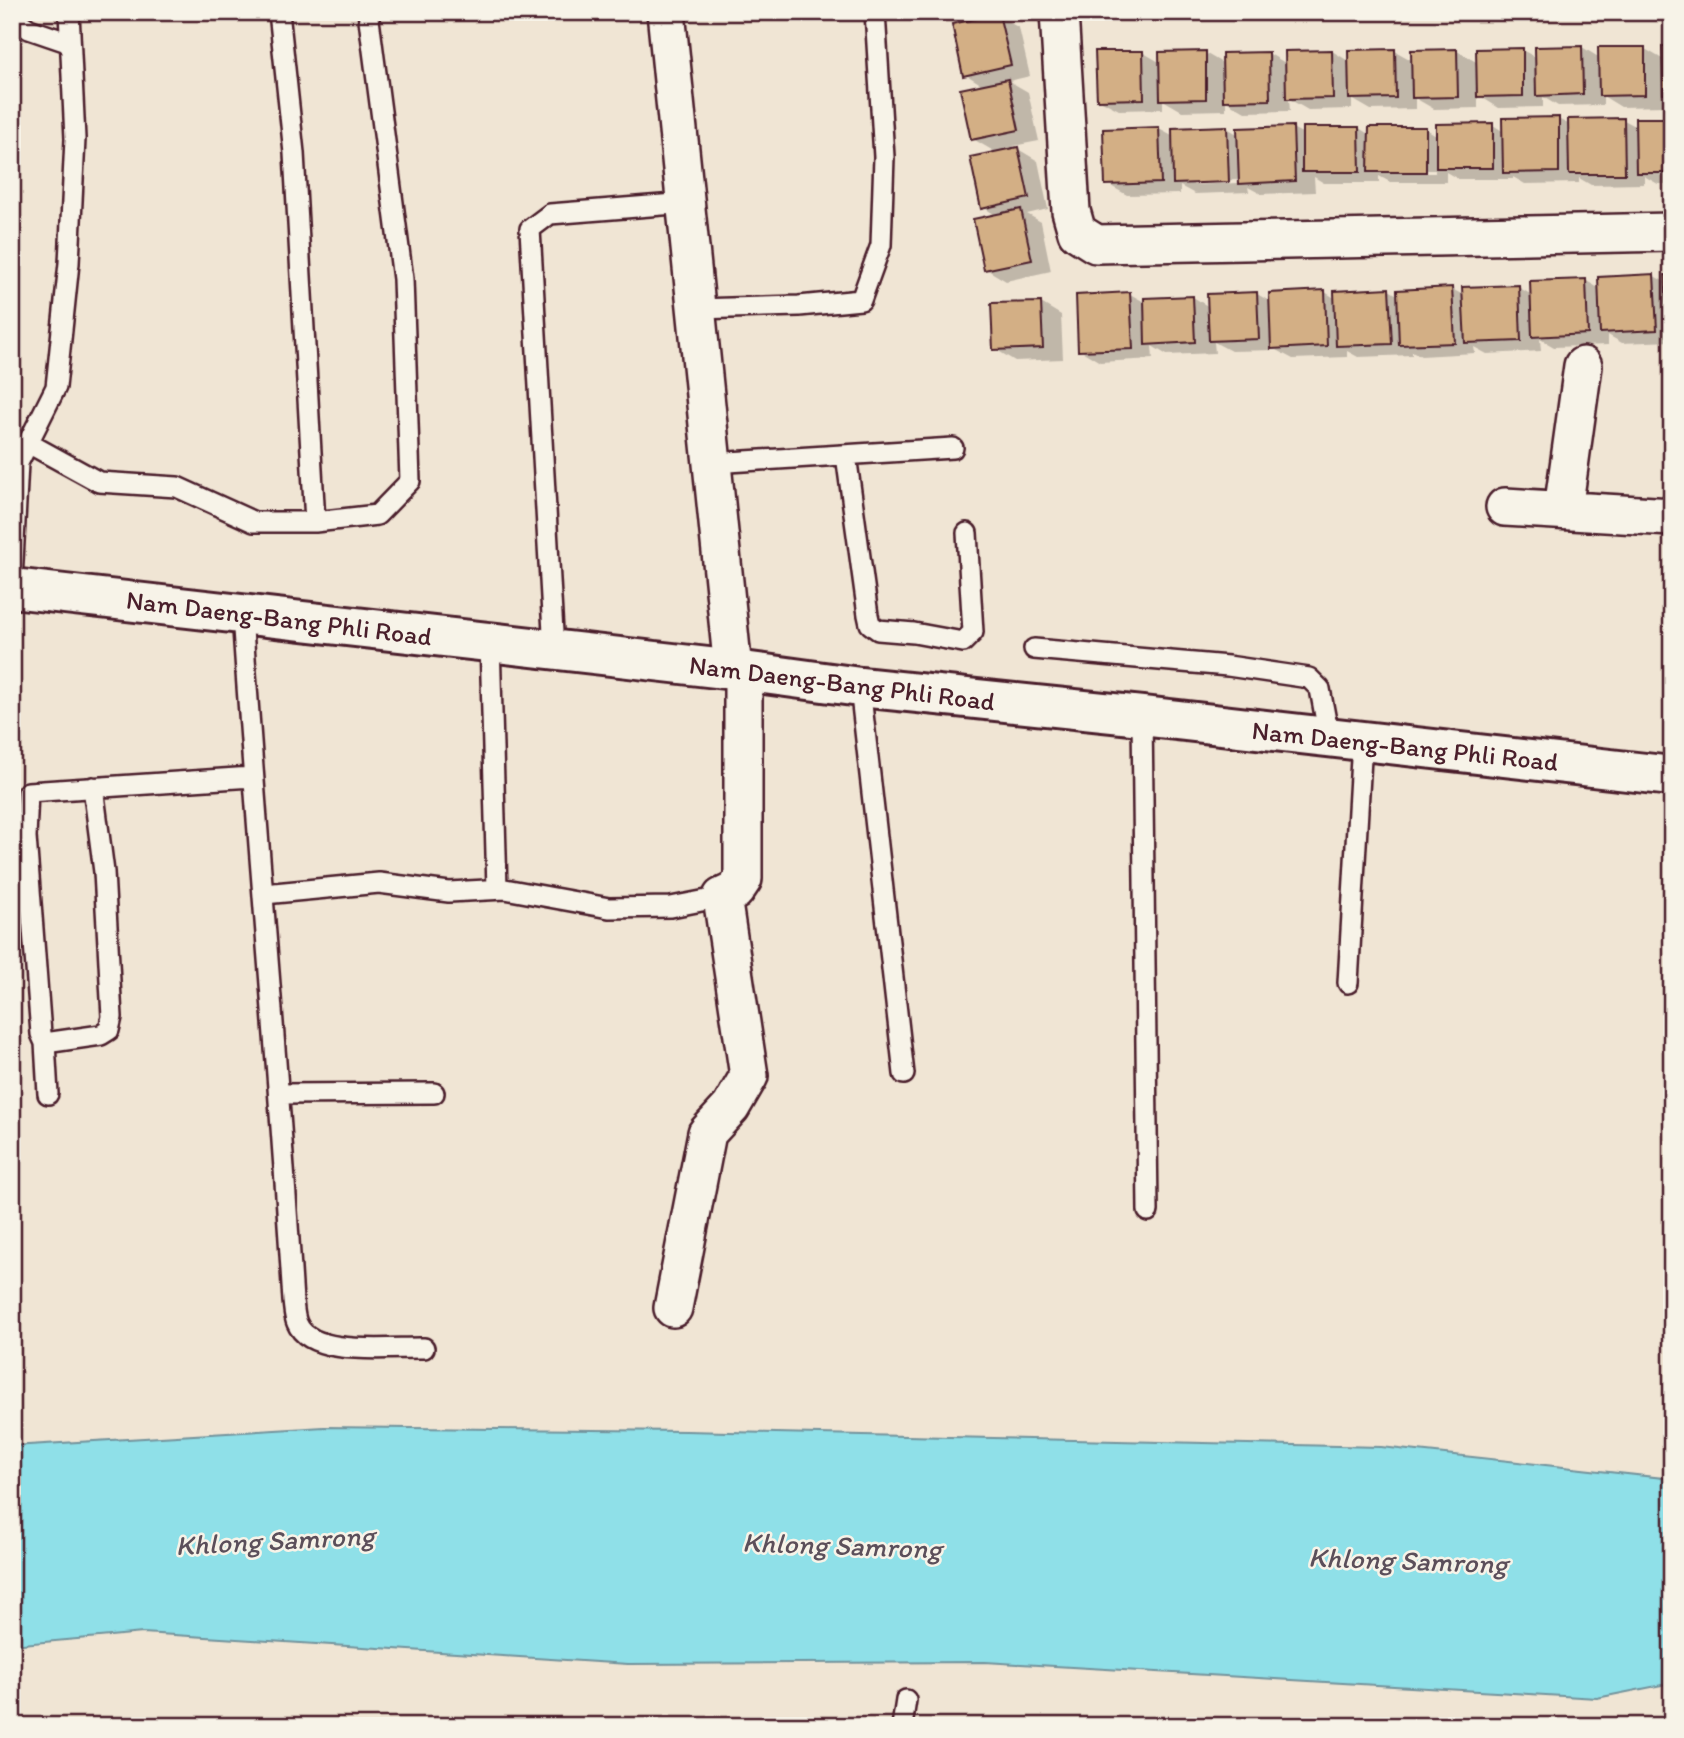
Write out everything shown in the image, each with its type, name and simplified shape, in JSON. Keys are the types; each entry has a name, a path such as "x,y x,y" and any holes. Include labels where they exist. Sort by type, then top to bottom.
{"main road":[{"name":"Nam Daeng-Bang Phli Road","path":"12,588 738,670 859,687 1672,776"}],"street":[{"path":"666,12 713,463 738,670 743,879 735,891 722,897 749,1076 732,1107 706,1133 673,1308"},
{"path":"1059,12 1071,211 1077,232 1096,244 1672,232"},
{"path":"1563,510 1583,366"},
{"path":"1505,507 1672,517"}],"lane":[{"path":"12,580 18,463 56,387 69,263 75,139 68,12"},
{"path":"279,12 294,153 315,522"},
{"path":"28,443 99,482 177,487 254,522 315,522 377,515 410,481 403,279 368,12"},
{"path":"697,309 799,306 861,300 881,245 884,157 875,12"},
{"path":"12,17 29,29 70,43"},
{"path":"554,650 530,229 550,214 687,203"},
{"path":"713,463 953,448"},
{"path":"846,455 868,615 870,624 878,630 914,633 962,642 973,632 967,533"},
{"path":"242,614 252,777 264,894 293,1301 297,1324 312,1339 329,1347 424,1348"},
{"path":"490,642 497,889"},
{"path":"1034,649 1242,668 1309,678 1320,689 1345,739 1348,983"},
{"path":"859,687 904,1074"},
{"path":"1142,716 1148,1211"},
{"path":"48,1094 27,850 28,792 252,777"},
{"path":"45,1042 101,1035 109,1030 112,1017 104,872 93,787"},
{"path":"264,894 380,883 449,892 497,889 534,892 608,908 671,907 722,897"},
{"path":"280,1094 434,1093"},
{"path":"902,1726 906,1700"}],"water":[{"name":"Khlong Samrong","path":"324,1427 686,1431 1381,1447 1672,1479 1672,1683 1597,1698 985,1662 628,1664 143,1633 12,1645 12,1446"}],"building":[{"path":"999,14 1011,65 963,76 952,24"},
{"path":"1582,46 1583,94 1536,96 1535,47"},
{"path":"1662,46 1672,46 1672,94 1663,94"},
{"path":"1598,47 1645,47 1645,95 1599,96"},
{"path":"1523,48 1523,96 1477,97 1476,49"},
{"path":"1395,49 1396,98 1349,99 1348,50"},
{"path":"1457,49 1458,97 1412,98 1411,50"},
{"path":"1332,50 1333,98 1286,99 1285,51"},
{"path":"1095,51 1143,51 1144,99 1097,100"},
{"path":"1206,51 1206,99 1160,100 1159,52"},
{"path":"1269,52 1270,100 1223,101 1222,53"},
{"path":"1008,79 1019,130 971,140 960,89"},
{"path":"1559,117 1559,172 1503,173 1502,118"},
{"path":"1624,118 1625,174 1569,174 1568,119"},
{"path":"1635,118 1672,118 1672,173 1636,173"},
{"path":"1493,123 1493,168 1436,168 1436,124"},
{"path":"1227,126 1229,182 1173,184 1172,128"},
{"path":"1293,126 1295,181 1239,184 1237,128"},
{"path":"1159,127 1161,183 1105,185 1103,129"},
{"path":"1302,127 1359,127 1360,172 1302,172"},
{"path":"1369,127 1426,127 1426,172 1368,172"},
{"path":"1018,147 1029,198 981,209 970,157"},
{"path":"1021,209 1032,260 984,270 973,219"},
{"path":"1654,274 1657,330 1600,333 1598,277"},
{"path":"1665,275 1672,275 1672,330 1667,331"},
{"path":"1586,279 1588,334 1532,337 1530,281"},
{"path":"1519,285 1521,341 1465,343 1462,287"},
{"path":"1452,287 1455,343 1399,345 1397,290"},
{"path":"1389,288 1392,344 1336,346 1334,291"},
{"path":"1325,290 1327,346 1271,349 1269,293"},
{"path":"1130,292 1133,349 1078,351 1076,295"},
{"path":"1257,292 1259,339 1209,341 1207,294"},
{"path":"1193,296 1195,342 1145,345 1144,298"},
{"path":"1041,302 1043,348 993,350 991,303"}]}
